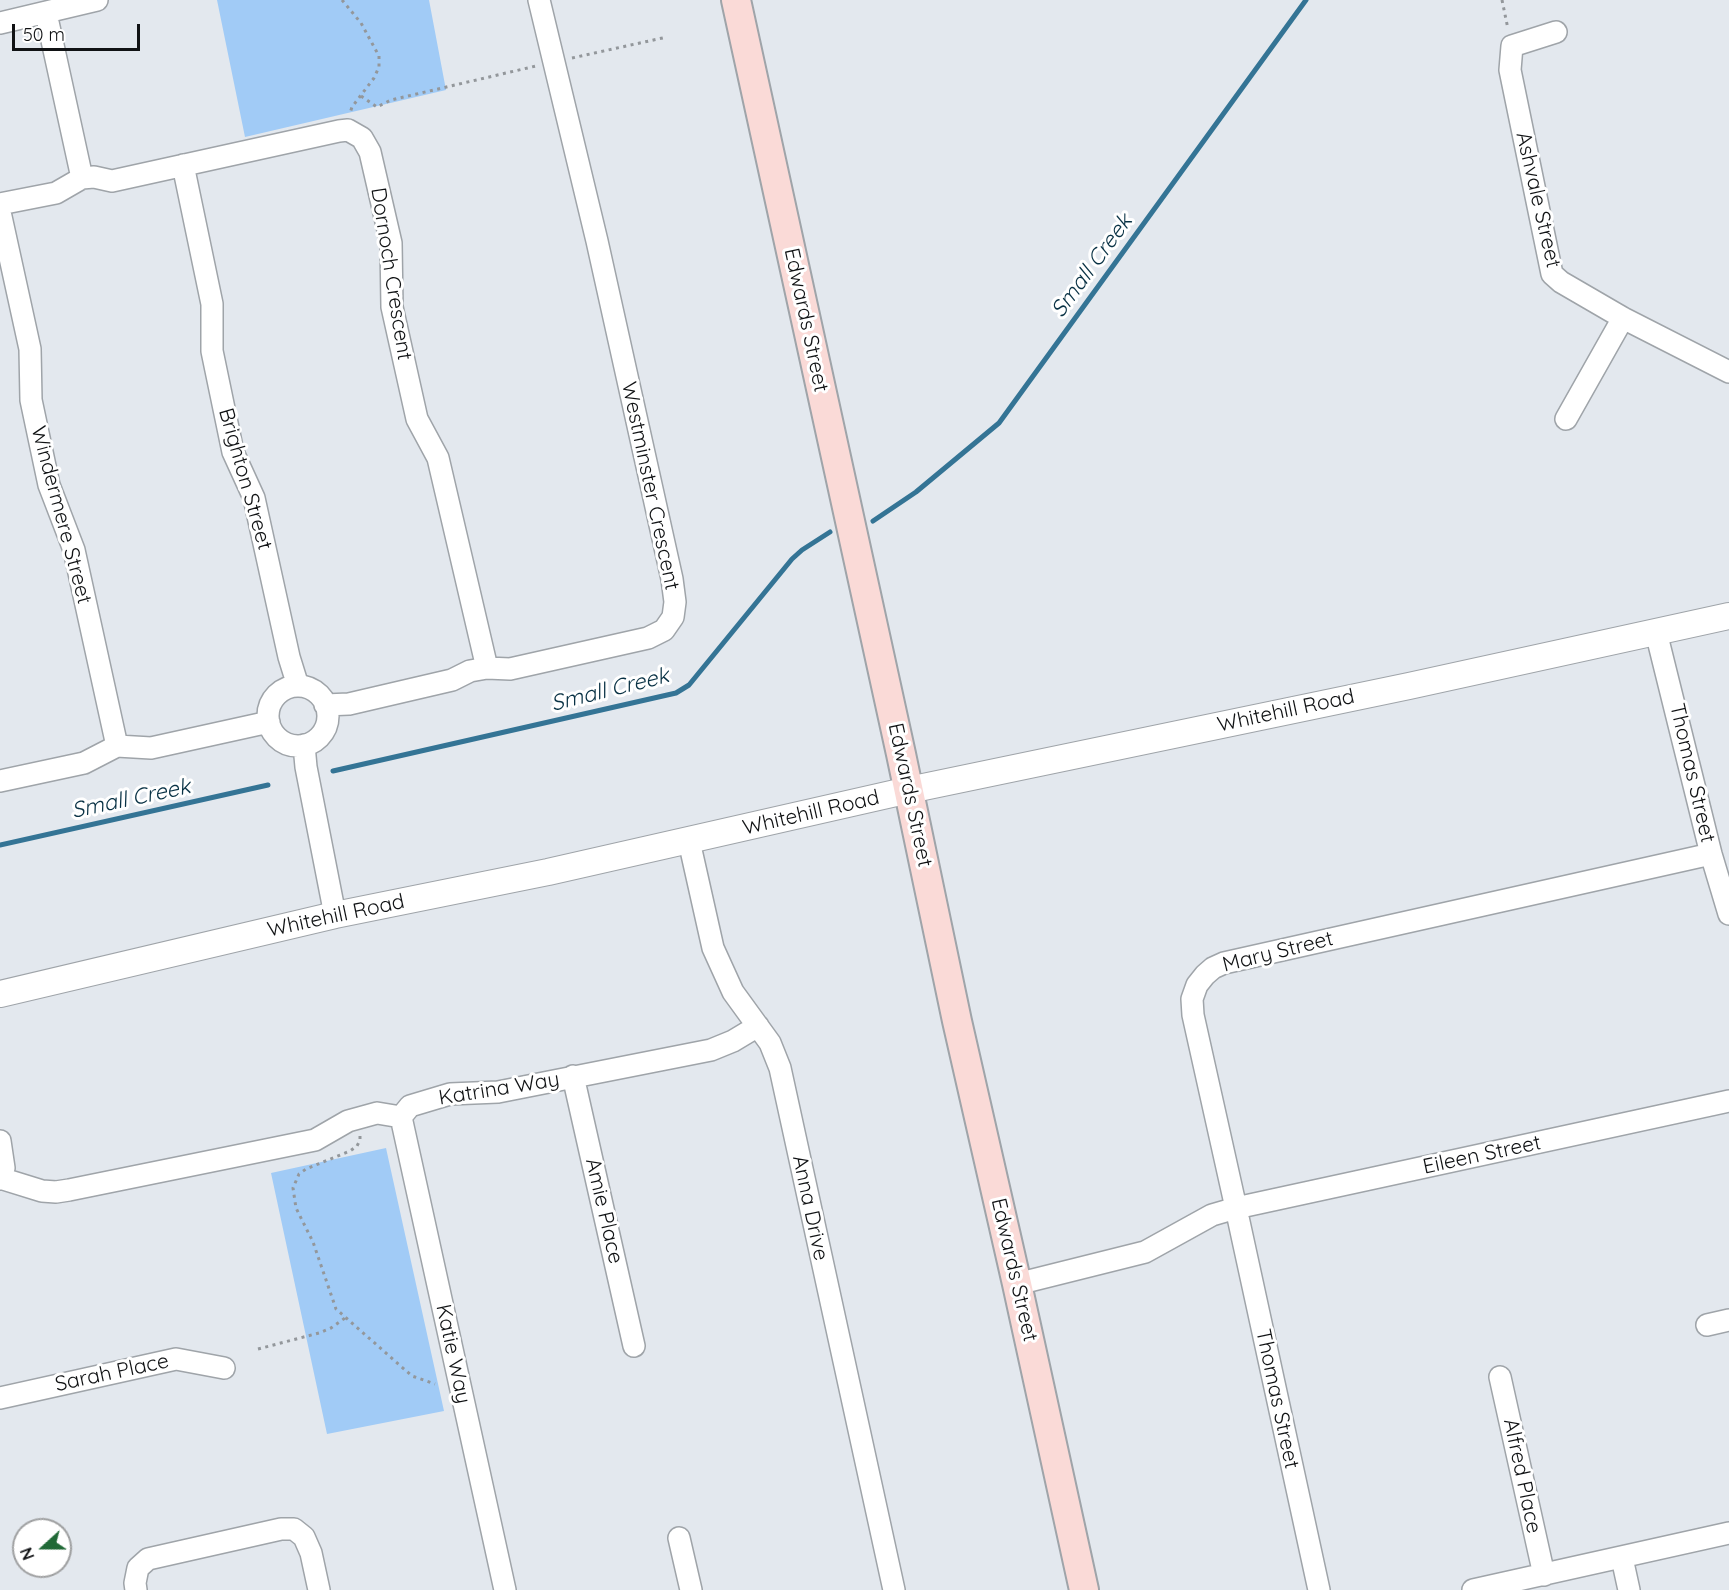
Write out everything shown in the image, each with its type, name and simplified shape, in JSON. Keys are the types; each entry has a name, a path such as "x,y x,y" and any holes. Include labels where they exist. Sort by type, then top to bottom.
{"main road":[{"name":"Edwards Street","path":"736,0 909,790 957,1021 1084,1590"}],"street":[{"path":"0,23 97,0"},
{"name":"Westminster Crescent","path":"326,705 360,702 452,680 470,671 487,668 510,669 648,639 664,630 673,617 675,602 672,579 597,241 539,0"},
{"path":"0,204 56,193 82,178 46,13"},
{"path":"1512,46 1556,32"},
{"name":"Ashvale Street","path":"1512,46 1509,70 1552,274 1561,282 1623,318 1729,372"},
{"name":"Dornoch Crescent","path":"82,178 94,177 112,181 339,131 348,130 356,133 367,144 373,161 391,243 392,306 417,419 438,458 487,668"},
{"name":"Brighton Street","path":"183,165 212,304 212,351 233,452 254,498 289,657 298,686"},
{"name":"Windermere Street","path":"0,212 30,349 32,400 49,485 74,550 117,746"},
{"path":"1566,419 1623,318"},
{"name":"Whitehill Road","path":"0,994 335,915 689,841 909,790 1729,616"},
{"name":"Thomas Street","path":"1656,632 1711,854 1729,914"},
{"path":"298,686 315,691 326,705 328,715 326,725 314,741 296,746 280,740 274,734 269,722 269,706 281,690 298,686"},
{"path":"0,781 84,763 117,746 151,748 269,722"},
{"path":"304,745 306,767 335,915"},
{"name":"Anna Drive","path":"689,841 713,948 733,992 771,1043 780,1068 894,1590"},
{"name":"Mary Street","path":"1236,1208 1193,1015 1192,999 1197,986 1213,968 1236,960 1711,854"},
{"name":"Katrina Way","path":"401,1117 410,1106 450,1094 498,1092 711,1050 733,1041 758,1026"},
{"name":"Amie Place","path":"573,1076 634,1346"},
{"name":"Eileen Street","path":"1236,1208 1729,1101"},
{"path":"0,1141 4,1168 0,1179 42,1191 56,1192 315,1140 355,1120 377,1113 401,1117"},
{"name":"Katie Way","path":"401,1117 505,1590"},
{"path":"1017,1284 1145,1252 1212,1215 1236,1208"},
{"name":"Thomas Street","path":"1236,1208 1319,1590"},
{"path":"1707,1324 1729,1320"},
{"name":"Sarah Place","path":"0,1398 176,1359 224,1368"},
{"name":"Alfred Place","path":"1500,1377 1544,1575"},
{"path":"136,1590 138,1568 148,1559 281,1529 294,1529 304,1537 311,1553 319,1590"},
{"path":"1473,1590 1729,1533"},
{"path":"680,1538 691,1590"},
{"path":"1622,1558 1629,1590"}],"path":[{"path":"342,0 362,23 378,56 379,68 352,107 350,115"},
{"path":"1502,0 1512,46"},
{"path":"361,96 377,107 392,100 455,85"},
{"path":"355,1120 360,1140 357,1146 299,1174 293,1188 297,1208 313,1242 336,1309 412,1376 435,1384"},
{"path":"258,1349 319,1333 345,1318"}],"shaded area":[{"path":"217,0 429,0 446,90 245,137"},
{"path":"386,1148 444,1411 327,1434 271,1173"}],"waterway":[{"name":"Small Creek","path":"873,521 916,492 999,423 1306,0"},
{"name":"Small Creek","path":"333,771 676,693 689,685 792,559 830,532"},
{"name":"Small Creek","path":"0,845 268,785"}]}
